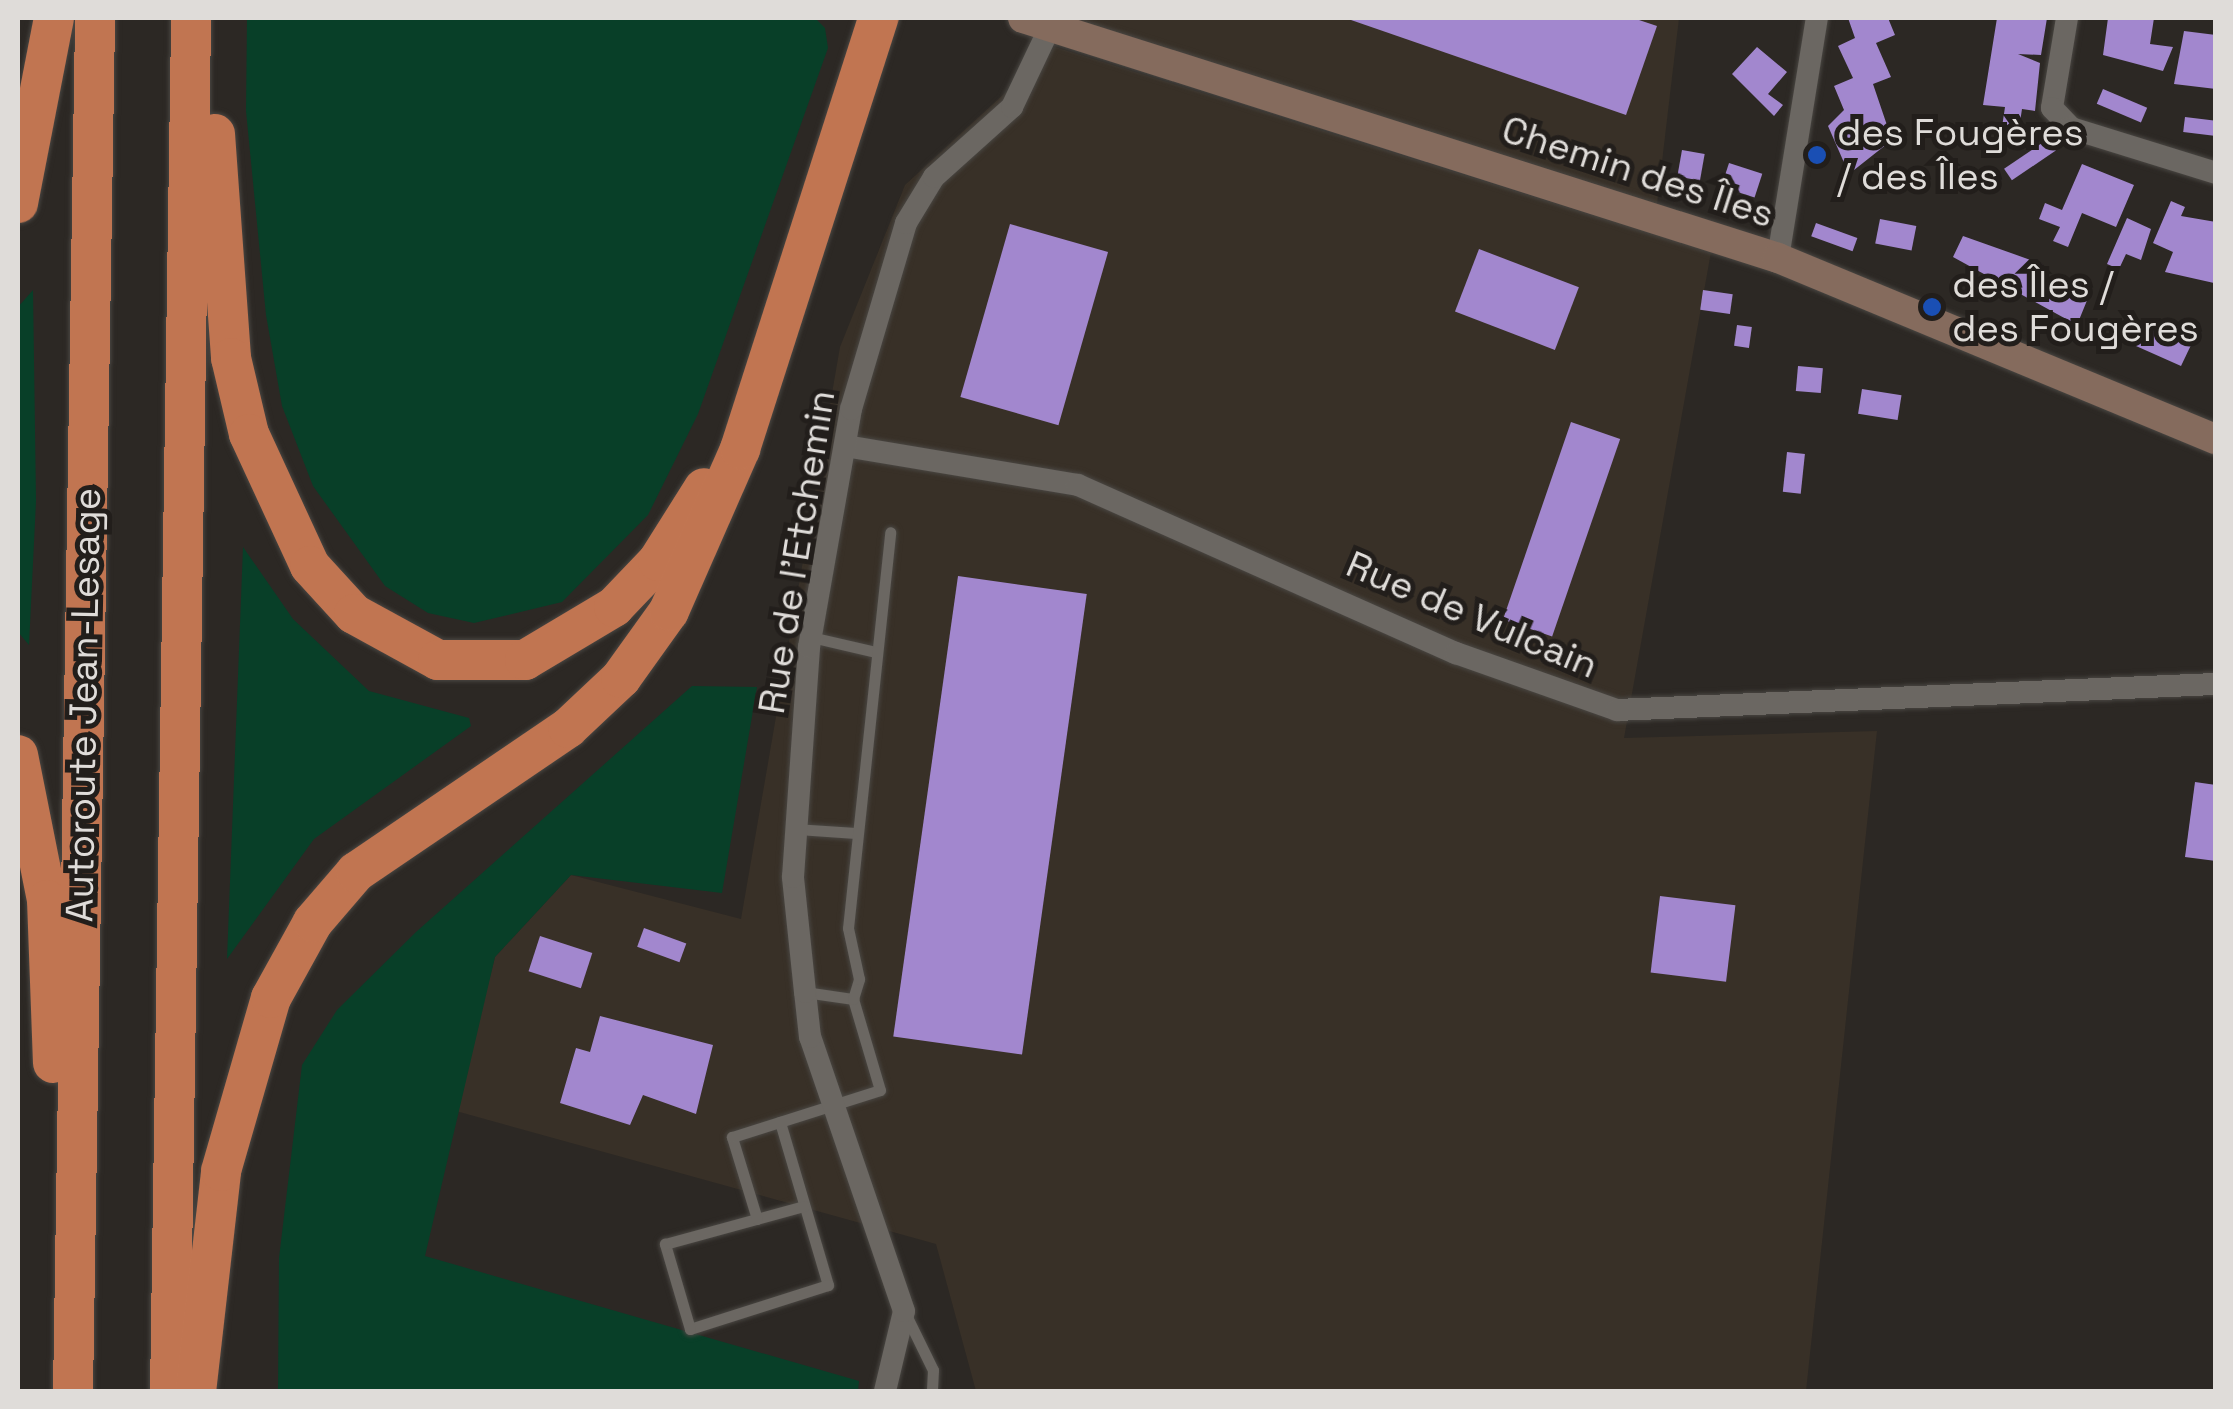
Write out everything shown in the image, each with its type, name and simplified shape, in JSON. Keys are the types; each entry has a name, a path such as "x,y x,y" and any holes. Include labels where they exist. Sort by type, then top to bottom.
{"highway":[{"path":"18,203 54,18"},
{"name":"Autoroute Jean-Lesage","path":"73,1392 95,18"},
{"path":"170,1392 191,18"},
{"path":"212,18 219,240 249,434 310,566 354,614 402,646 480,666 569,640 658,561 751,395"},
{"path":"196,1392 221,1171 271,998 313,922 356,872 568,728 621,678 712,526 751,395 878,18"},
{"path":"18,755 47,900 57,1392"}],"street":[{"path":"1778,258 1817,18"},
{"path":"2068,18 2052,108 2071,128 2216,173"},
{"name":"Chemin des Îles","path":"1036,22 1778,258 2216,439"},
{"name":"Rue de l'Etchemin","path":"904,1310 833,1106 805,992 796,829 811,638 845,446 906,223 934,177 1012,107 1036,22"},
{"name":"Rue de Vulcain","path":"845,446 1078,485 1456,654 1617,710 2216,684"},
{"path":"885,1391 904,1310"}],"lane":[{"path":"757,1219 732,1137 880,1090 853,999 854,834 890,532"},
{"path":"811,638 876,652"},
{"path":"796,829 854,834"},
{"path":"805,992 853,999"},
{"path":"780,1122 828,1286 690,1330 665,1244 804,1206"},
{"name":"Rue de l'Etchemin","path":"904,1310 932,1370 932,1392"}],"shaded area":[{"path":"1051,18 1679,18 1657,204"},
{"path":"1055,47 1711,252 1624,738 1877,731 1806,1391 976,1391 936,1244 456,1111 495,957 571,875 741,919 840,347 905,185"}],"green space":[{"path":"247,18 815,18 825,28 828,48 698,414 648,515 562,602 474,623 428,613 385,586 313,486 282,406 266,315 246,111"},
{"path":"33,290 36,501 29,645 18,632 18,307"},
{"path":"243,547 293,619 369,691 469,718 471,726 314,839 227,959"},
{"path":"692,686 757,687 722,893 571,875 495,957 425,1256 859,1381 858,1391 278,1392 279,1258 302,1065 337,1010 416,932"}],"building":[{"path":"1633,18 1657,26 1626,115 1351,20"},
{"path":"1848,18 1888,18 1895,35 1876,43 1891,77 1873,84 1892,140 1849,174 1828,126 1844,110 1834,86 1853,78 1838,46 1855,38"},
{"path":"1997,18 2047,18 2041,55 2018,54 2040,63 2035,111 2022,109 2019,129 2002,127 2005,107 1983,105"},
{"path":"2108,18 2154,18 2150,44 2173,47 2163,71 2103,55"},
{"path":"2184,31 2216,35 2216,89 2174,84"},
{"path":"1757,47 1787,72 1768,94 1783,105 1774,116 1732,74"},
{"path":"2103,89 2147,108 2141,122 2097,104"},
{"path":"2185,117 2216,121 2214,136 2183,132"},
{"path":"2048,139 2056,151 2012,180 2004,169"},
{"path":"1682,150 1705,154 1700,181 1677,177"},
{"path":"1729,163 1762,174 1755,198 1721,187"},
{"path":"2082,164 2134,185 2116,227 2082,213 2068,247 2053,241 2060,227 2039,219 2045,203 2062,210"},
{"path":"2171,201 2185,207 2181,216 2216,222 2214,283 2165,272 2173,252 2153,243"},
{"path":"2127,218 2151,229 2141,260 2126,254 2119,269 2107,264"},
{"path":"1880,219 1916,226 1912,251 1875,244"},
{"path":"1816,223 1857,238 1853,251 1811,236"},
{"path":"1010,224 1108,252 1058,425 960,397"},
{"path":"1963,236 2042,264 2052,283 2088,298 2077,325 1953,257"},
{"path":"1479,249 1579,287 1555,350 1455,312"},
{"path":"1703,290 1733,294 1730,314 1700,310"},
{"path":"2147,319 2192,343 2181,366 2136,346"},
{"path":"1737,325 1752,327 1749,348 1734,346"},
{"path":"1798,366 1823,368 1821,393 1796,391"},
{"path":"1862,389 1902,395 1898,420 1858,414"},
{"path":"1571,422 1620,439 1552,637 1503,620"},
{"path":"1787,452 1805,454 1801,494 1783,492"},
{"path":"958,576 1087,594 1022,1055 893,1036"},
{"path":"2195,782 2216,785 2216,861 2185,857"},
{"path":"1660,896 1735,905 1726,982 1651,972"},
{"path":"644,928 686,943 679,962 637,947"},
{"path":"540,936 592,953 581,988 529,971"},
{"path":"600,1016 713,1045 696,1114 643,1095 630,1125 560,1103 576,1048 590,1052"}],"place":[{"name":"des Fougères / des Îles","path":"1817,155"},
{"name":"des Îles / des Fougères","path":"1932,307"}]}
